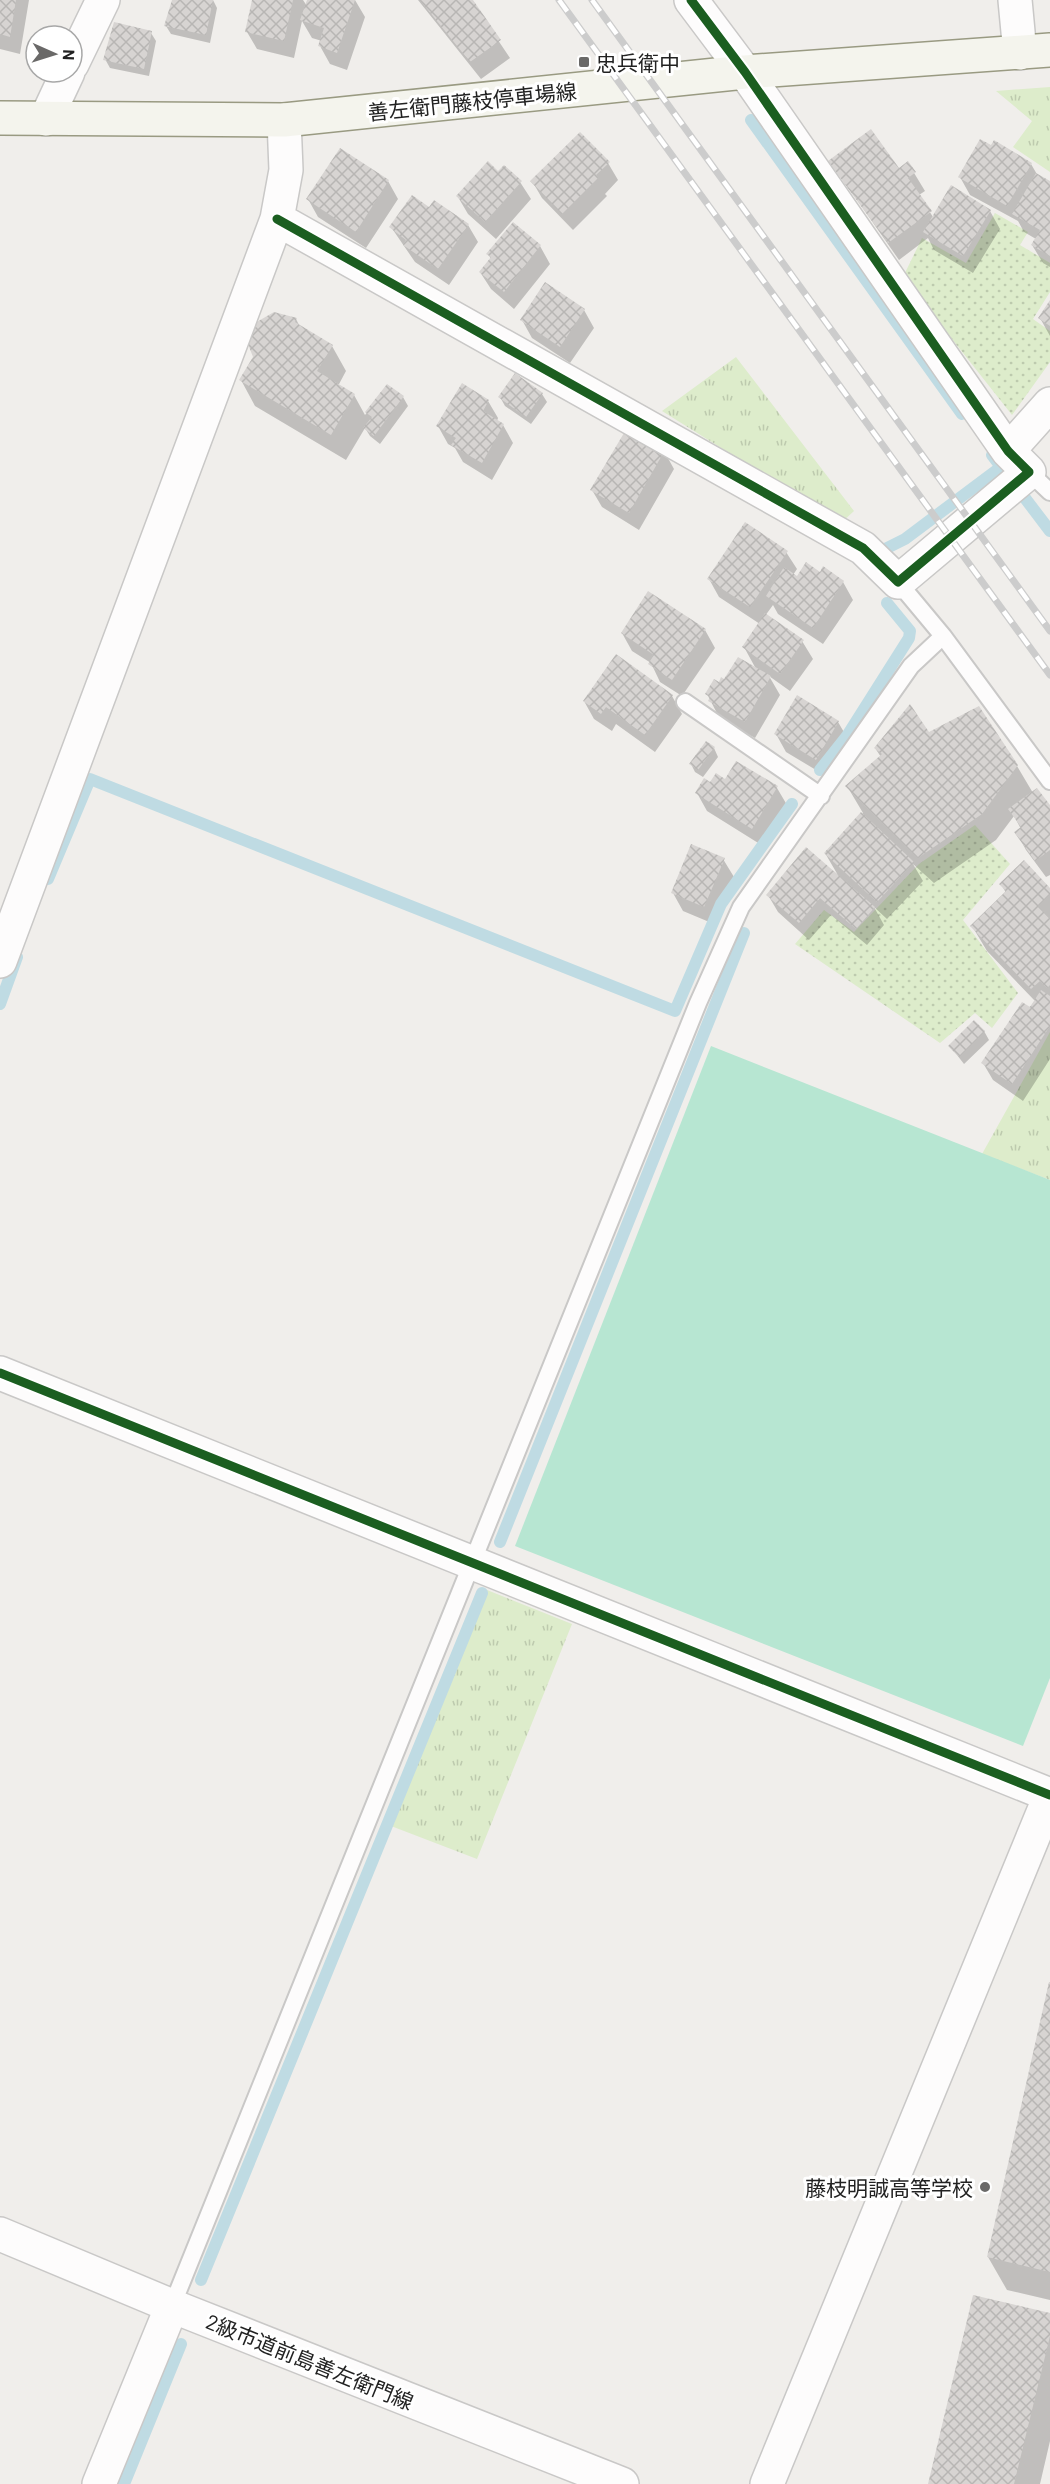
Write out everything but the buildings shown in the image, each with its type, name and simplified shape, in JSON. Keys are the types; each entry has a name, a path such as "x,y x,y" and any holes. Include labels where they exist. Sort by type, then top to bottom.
{"main road":[{"name":"善左衛門藤枝停車場線","path":"0,117 284,120 745,72 1035,52"}],"street":[{"path":"84,39 103,0"},
{"path":"692,0 745,72 1023,478"},
{"path":"1015,0 1035,52"},
{"path":"46,119 62,84"},
{"path":"0,961 277,219 286,170 284,120"},
{"path":"277,219 863,548 898,582 1023,478 1050,404"},
{"path":"0,1373 1050,1796 767,2484"},
{"name":"2級市道前島善左衛門線","path":"0,2234 172,2306 622,2484"},
{"path":"99,2484 172,2306"}],"lane":[{"path":"898,582 943,636 1050,781"},
{"path":"172,2306 698,1003 741,907 911,666 943,636"},
{"path":"685,702 821,796"}],"green space":[{"path":"1050,87 1050,172 1013,147 1032,121 996,91"},
{"path":"995,213 1028,232 1020,245 1050,263 1050,292 1033,319 1050,331 1050,362 1012,415 903,277 922,238 966,263"},
{"path":"736,357 854,511 841,523 662,411"},
{"path":"975,825 1010,864 963,920 1018,993 992,1028 975,1013 940,1043 795,944 824,910 854,932 919,864"},
{"path":"1050,1032 1050,1180 982,1154"},
{"path":"711,1046 1050,1180 1050,1678 1023,1746 515,1546"},
{"path":"487,1590 572,1624 477,1859 391,1826"}],"waterway":[{"path":"751,120 962,414"},
{"path":"881,551 905,539 1001,467 992,455"},
{"path":"1015,485 1050,531"},
{"path":"820,770 847,736 909,638 910,631 887,603"},
{"path":"48,879 90,779 675,1011 721,904 792,804"},
{"path":"500,1542 744,933"},
{"path":"0,1004 17,957"},
{"path":"201,2280 482,1593"},
{"path":"124,2484 181,2344"}],"railway":[{"path":"559,0 1050,675"},
{"path":"592,0 1050,631"}],"cycle path":[{"path":"277,219 863,548 898,582 1029,472 1008,451 745,72 691,0"},
{"path":"0,1373 1050,1795"}],"place":[{"name":"忠兵衛中","path":"584,62"},
{"name":"藤枝明誠高等学校","path":"985,2187"}]}
